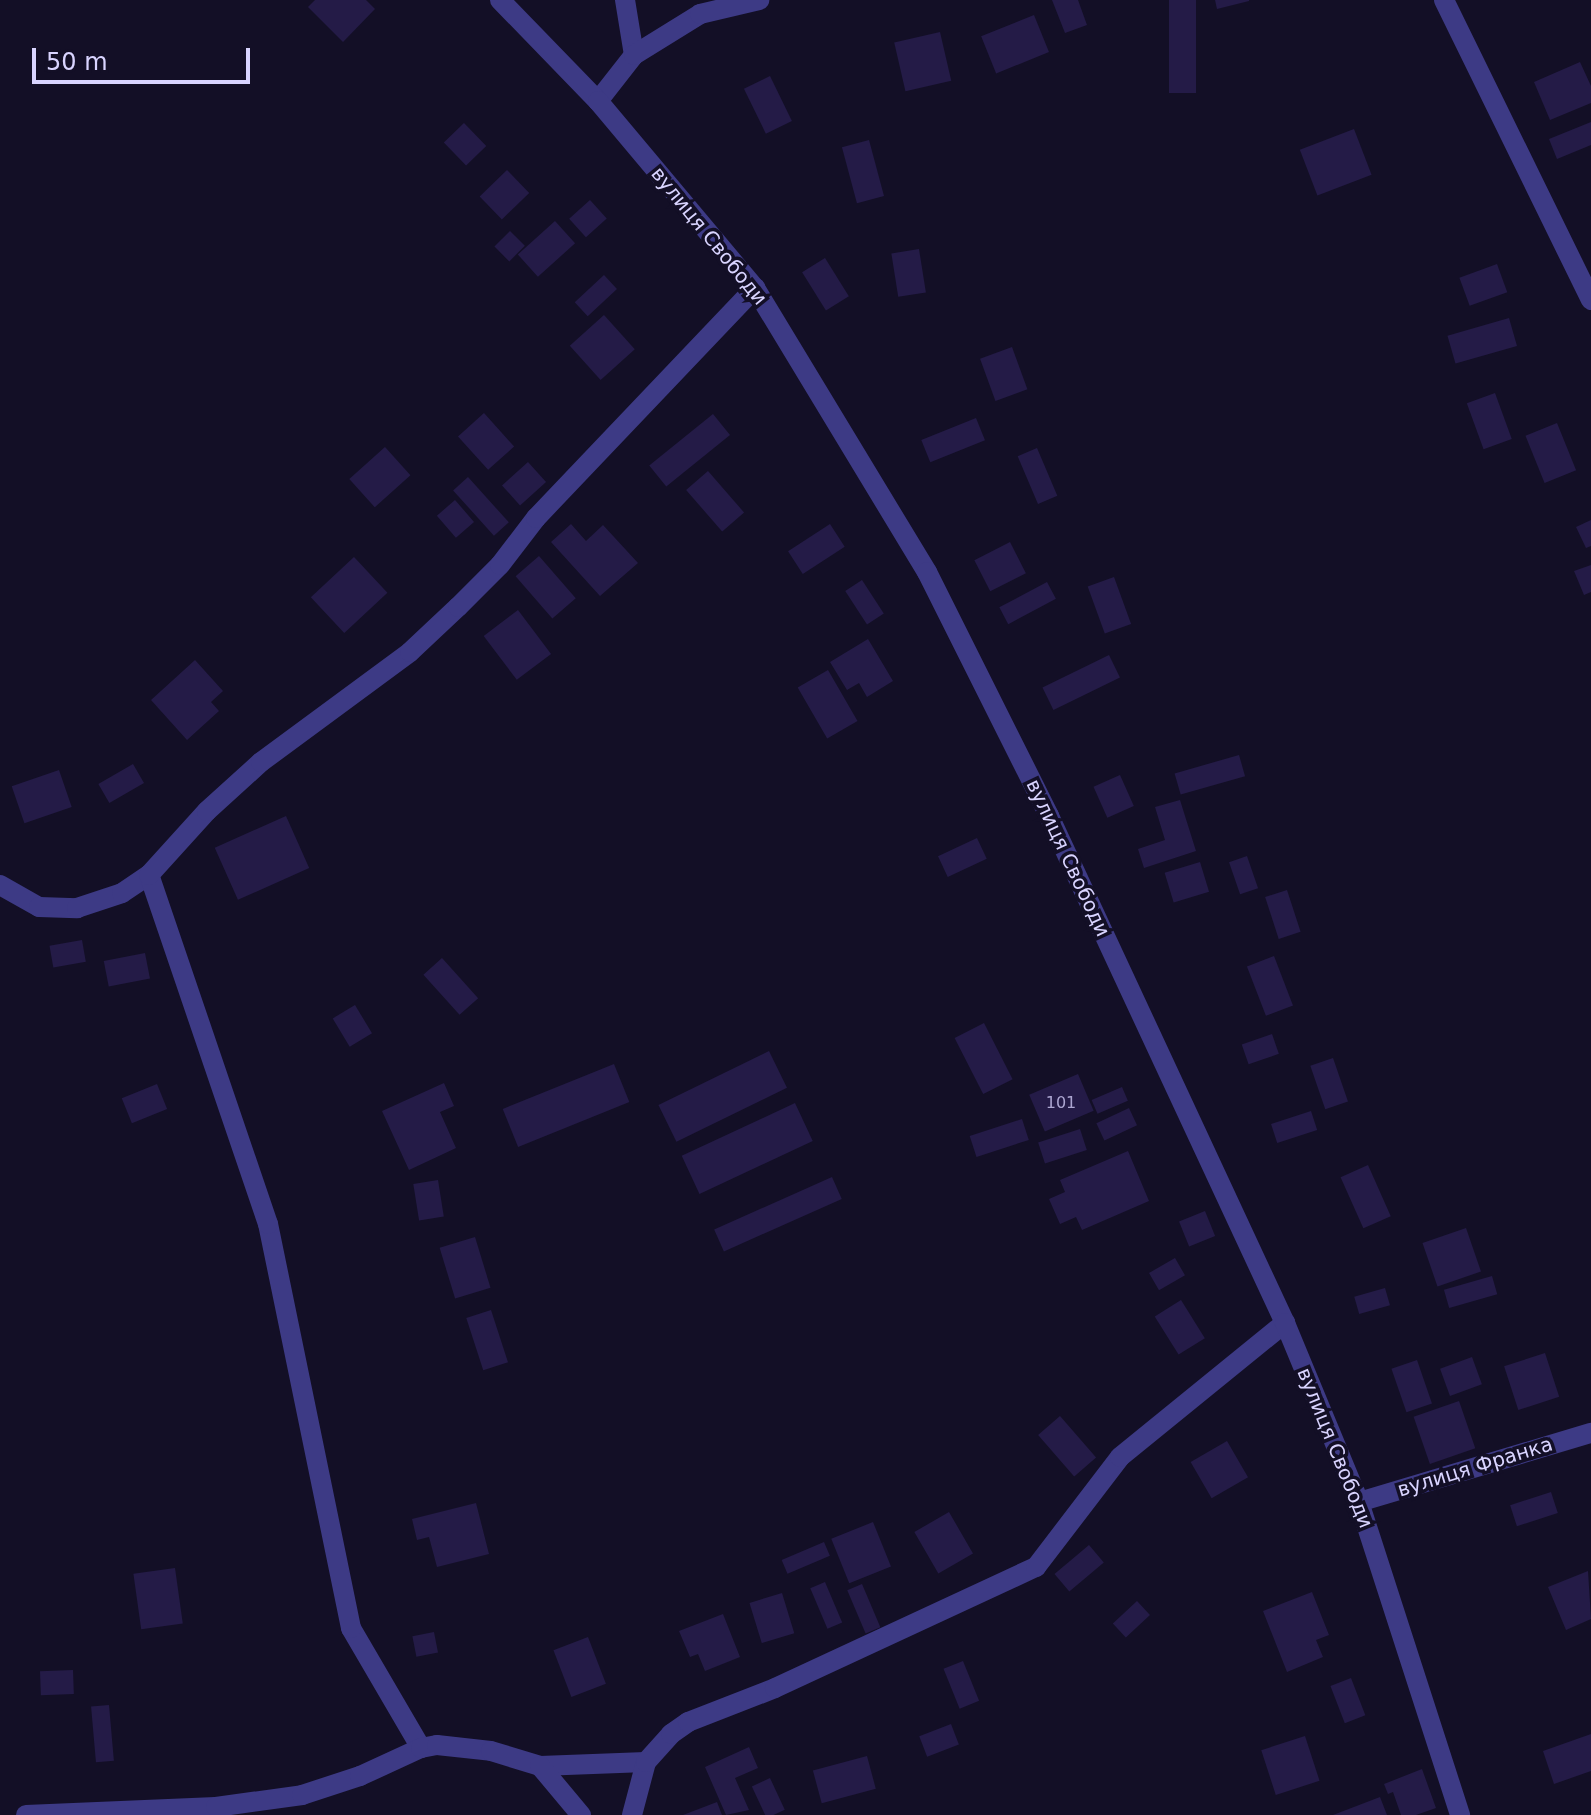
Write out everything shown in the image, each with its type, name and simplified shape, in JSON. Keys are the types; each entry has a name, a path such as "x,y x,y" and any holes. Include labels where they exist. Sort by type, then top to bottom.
{"street":[{"name":"вулиця Свободи","path":"500,0 598,101 755,288 927,572 1049,816 1285,1323 1359,1502 1460,1815"},
{"path":"625,0 634,55"},
{"path":"598,101 634,55 700,14 759,0"},
{"path":"1444,0 1591,300"},
{"path":"0,885 39,907 77,908 122,893 149,875 207,811 261,762 410,652 458,607 500,565 536,518 755,288"},
{"path":"149,875 268,1224 351,1628 421,1748"},
{"path":"632,1815 646,1762 671,1734 688,1722 775,1688 1036,1567 1120,1457 1285,1323"},
{"name":"вулиця Франка","path":"1359,1502 1591,1433"},
{"path":"26,1815 216,1807 302,1795 360,1776 421,1748 437,1745 491,1751 540,1766 646,1762"},
{"path":"540,1766 581,1815"}],"building":[{"path":"315,0 366,0 375,9 343,42 308,7"},
{"path":"1052,0 1078,0 1087,25 1065,33"},
{"path":"1169,0 1196,0 1196,93 1169,93"},
{"path":"1215,0 1249,0 1249,1 1217,9"},
{"path":"1034,15 1049,52 996,73 981,36"},
{"path":"940,32 951,81 905,91 894,43"},
{"path":"1580,62 1591,86 1591,103 1550,120 1534,82"},
{"path":"770,76 792,121 766,134 744,89"},
{"path":"1591,122 1591,145 1557,159 1549,139"},
{"path":"464,123 486,146 466,165 444,142"},
{"path":"1354,129 1372,175 1317,196 1300,150"},
{"path":"869,140 884,196 857,203 842,147"},
{"path":"507,170 529,193 502,219 480,196"},
{"path":"590,200 607,219 586,237 569,219"},
{"path":"555,221 575,243 538,277 518,254"},
{"path":"510,231 525,246 509,261 494,247"},
{"path":"919,249 926,292 898,297 891,253"},
{"path":"825,258 849,296 826,310 802,272"},
{"path":"1497,264 1507,292 1470,306 1459,278"},
{"path":"604,275 617,289 588,316 575,302"},
{"path":"604,315 635,349 601,380 570,346"},
{"path":"1509,318 1517,346 1455,364 1447,336"},
{"path":"1012,347 1027,389 995,401 980,359"},
{"path":"1495,393 1512,439 1484,449 1467,403"},
{"path":"484,413 514,446 488,470 458,436"},
{"path":"713,414 730,435 666,487 649,466"},
{"path":"976,418 985,440 930,462 921,440"},
{"path":"1557,423 1576,470 1545,483 1525,436"},
{"path":"385,447 410,475 375,507 349,479"},
{"path":"1037,448 1057,496 1038,504 1018,456"},
{"path":"528,462 546,482 520,505 502,485"},
{"path":"708,471 744,513 722,532 686,490"},
{"path":"468,477 509,522 494,536 453,490"},
{"path":"455,500 474,522 456,538 437,516"},
{"path":"1591,520 1591,546 1586,548 1576,527"},
{"path":"571,524 586,541 603,525 638,563 600,596 551,542"},
{"path":"830,524 845,547 803,574 788,551"},
{"path":"1010,542 1026,573 990,591 974,560"},
{"path":"539,556 576,598 552,619 516,576"},
{"path":"354,557 387,593 344,633 311,597"},
{"path":"1591,565 1591,592 1584,595 1574,571"},
{"path":"1114,577 1131,624 1105,634 1088,587"},
{"path":"862,580 884,614 867,624 845,591"},
{"path":"1047,582 1056,599 1008,624 999,607"},
{"path":"518,610 551,654 517,680 484,636"},
{"path":"868,639 893,681 867,697 859,683 847,690 830,662"},
{"path":"1109,655 1120,677 1053,710 1042,687"},
{"path":"195,660 223,691 211,702 219,711 187,740 151,700"},
{"path":"828,670 858,721 827,739 798,688"},
{"path":"1239,755 1245,776 1181,795 1175,773"},
{"path":"133,764 144,783 109,803 98,784"},
{"path":"59,770 72,807 24,823 12,786"},
{"path":"1120,775 1134,806 1107,818 1094,787"},
{"path":"1180,800 1196,851 1144,868 1138,849 1165,840 1155,807"},
{"path":"286,816 309,868 238,900 215,848"},
{"path":"977,838 987,859 948,877 938,856"},
{"path":"1247,856 1258,888 1240,894 1229,862"},
{"path":"1200,862 1209,892 1174,902 1165,873"},
{"path":"1287,890 1301,932 1279,939 1265,897"},
{"path":"82,940 86,962 53,967 50,946"},
{"path":"145,953 150,979 109,987 104,961"},
{"path":"1274,956 1293,1005 1266,1016 1247,966"},
{"path":"442,958 478,998 460,1015 423,975"},
{"path":"355,1005 372,1033 350,1047 333,1018"},
{"path":"984,1023 1013,1079 983,1094 955,1038"},
{"path":"1272,1034 1279,1054 1249,1064 1242,1044"},
{"path":"769,1051 787,1088 676,1142 658,1105"},
{"path":"1333,1058 1348,1101 1325,1109 1310,1066"},
{"path":"614,1064 629,1102 518,1147 503,1109"},
{"path":"1078,1074 1094,1111 1045,1132 1029,1095"},
{"path":"444,1083 454,1106 440,1112 456,1148 409,1170 382,1111"},
{"path":"157,1084 167,1109 132,1123 122,1098"},
{"path":"1122,1087 1128,1101 1097,1114 1092,1100"},
{"path":"795,1103 813,1141 699,1194 682,1156"},
{"path":"1129,1108 1137,1125 1104,1140 1096,1123"},
{"path":"1311,1111 1317,1130 1277,1143 1271,1124"},
{"path":"1022,1119 1029,1140 976,1157 970,1136"},
{"path":"1080,1129 1087,1150 1045,1164 1038,1143"},
{"path":"1128,1151 1149,1201 1082,1230 1076,1217 1060,1224 1049,1199 1065,1192 1060,1180"},
{"path":"1368,1165 1391,1216 1363,1228 1341,1177"},
{"path":"832,1177 842,1199 724,1251 714,1229"},
{"path":"438,1180 444,1217 419,1220 413,1184"},
{"path":"1205,1211 1215,1236 1189,1247 1179,1221"},
{"path":"1466,1228 1481,1271 1437,1286 1423,1243"},
{"path":"475,1237 490,1288 455,1299 440,1248"},
{"path":"1175,1258 1185,1275 1159,1290 1149,1273"},
{"path":"1492,1276 1497,1294 1449,1308 1444,1290"},
{"path":"1385,1288 1390,1305 1359,1314 1354,1297"},
{"path":"1181,1300 1205,1338 1179,1355 1155,1316"},
{"path":"491,1310 508,1362 483,1370 466,1318"},
{"path":"1545,1353 1559,1397 1518,1410 1504,1366"},
{"path":"1472,1357 1482,1384 1450,1396 1440,1369"},
{"path":"1417,1360 1432,1403 1406,1412 1391,1369"},
{"path":"1459,1401 1475,1448 1430,1464 1414,1417"},
{"path":"1060,1416 1096,1458 1074,1477 1038,1435"},
{"path":"1227,1441 1248,1477 1212,1498 1191,1462"},
{"path":"1551,1492 1558,1513 1517,1526 1510,1505"},
{"path":"476,1503 489,1554 437,1567 429,1537 417,1540 412,1519"},
{"path":"949,1512 973,1554 938,1574 914,1532"},
{"path":"873,1522 891,1567 849,1583 831,1539"},
{"path":"824,1542 830,1556 788,1574 782,1560"},
{"path":"1089,1545 1104,1563 1069,1592 1055,1574"},
{"path":"175,1568 183,1623 141,1629 133,1574"},
{"path":"1588,1571 1591,1619 1566,1630 1548,1587"},
{"path":"825,1582 842,1623 827,1629 810,1588"},
{"path":"862,1584 880,1627 866,1634 847,1590"},
{"path":"1312,1592 1329,1635 1316,1640 1323,1657 1287,1672 1263,1611"},
{"path":"782,1593 794,1633 762,1643 749,1603"},
{"path":"1137,1601 1150,1615 1126,1637 1113,1624"},
{"path":"723,1614 740,1657 705,1671 698,1654 690,1657 679,1631"},
{"path":"434,1632 438,1653 416,1657 412,1636"},
{"path":"588,1637 606,1684 571,1697 553,1650"},
{"path":"963,1661 979,1701 960,1709 944,1669"},
{"path":"73,1670 74,1694 41,1695 40,1671"},
{"path":"1351,1678 1365,1715 1345,1723 1330,1686"},
{"path":"109,1705 114,1761 96,1762 91,1707"},
{"path":"951,1724 959,1745 927,1757 919,1736"},
{"path":"1591,1734 1591,1771 1554,1784 1543,1751"},
{"path":"1305,1736 1320,1781 1276,1795 1261,1750"},
{"path":"749,1747 758,1768 735,1778 749,1810 726,1815 705,1767"},
{"path":"867,1756 876,1789 822,1803 813,1770"},
{"path":"1422,1769 1436,1808 1416,1815 1401,1815 1393,1792 1388,1794 1384,1784"},
{"path":"770,1778 785,1810 765,1815 752,1786"},
{"path":"1380,1797 1387,1815 1333,1815"},
{"path":"717,1802 722,1815 683,1815"}]}
